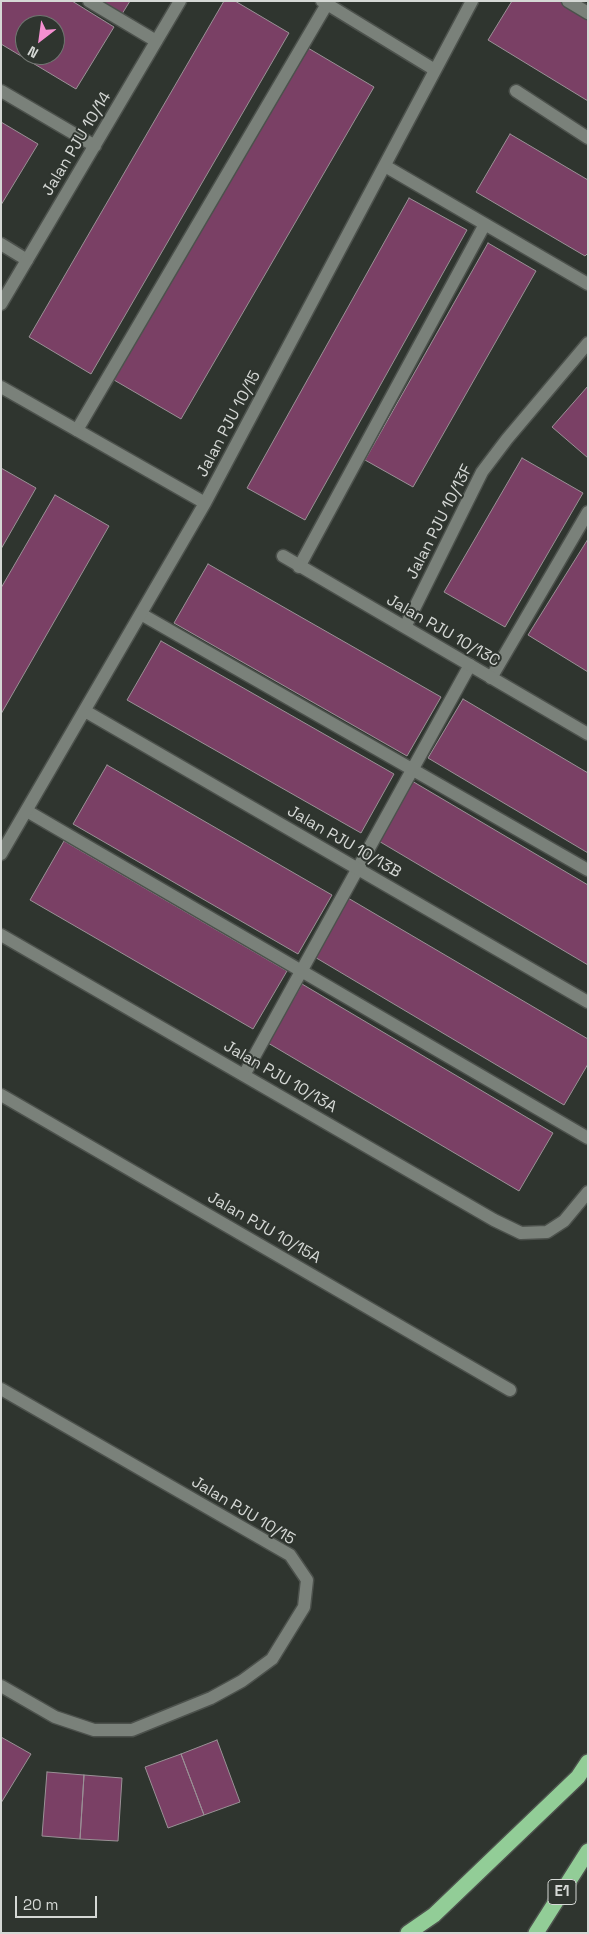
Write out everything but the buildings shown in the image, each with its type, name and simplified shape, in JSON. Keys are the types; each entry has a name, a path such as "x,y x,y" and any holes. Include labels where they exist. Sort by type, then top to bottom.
{"highway":[{"path":"408,1933 434,1915 578,1777 588,1762"},
{"name":"E1","path":"536,1933 588,1851"}],"street":[{"path":"89,1 156,41"},
{"name":"Jalan PJU 10/14","path":"1,304 180,1"},
{"name":"Jalan PJU 10/15","path":"1,854 205,503 472,1"},
{"path":"568,1 588,13"},
{"path":"77,430 324,3 434,70"},
{"path":"1,91 95,146"},
{"path":"516,91 588,138"},
{"path":"385,166 588,284"},
{"path":"300,566 485,224"},
{"path":"1,244 28,260"},
{"name":"Jalan PJU 10/13F","path":"405,627 482,472 507,439 588,343"},
{"path":"1,387 205,503"},
{"path":"492,678 588,512"},
{"name":"Jalan PJU 10/13C","path":"283,556 588,734"},
{"path":"141,614 588,870"},
{"path":"244,1075 470,665"},
{"name":"Jalan PJU 10/13B","path":"85,711 588,1002"},
{"path":"26,811 588,1138"},
{"name":"Jalan PJU 10/13A","path":"1,935 494,1220 521,1233 547,1232 564,1222 588,1192"},
{"name":"Jalan PJU 10/15A","path":"1,1095 510,1390"},
{"name":"Jalan PJU 10/15","path":"1,1389 290,1555 307,1580 304,1607 272,1659 242,1681 212,1698 132,1730 94,1730 55,1717 1,1686"}]}
